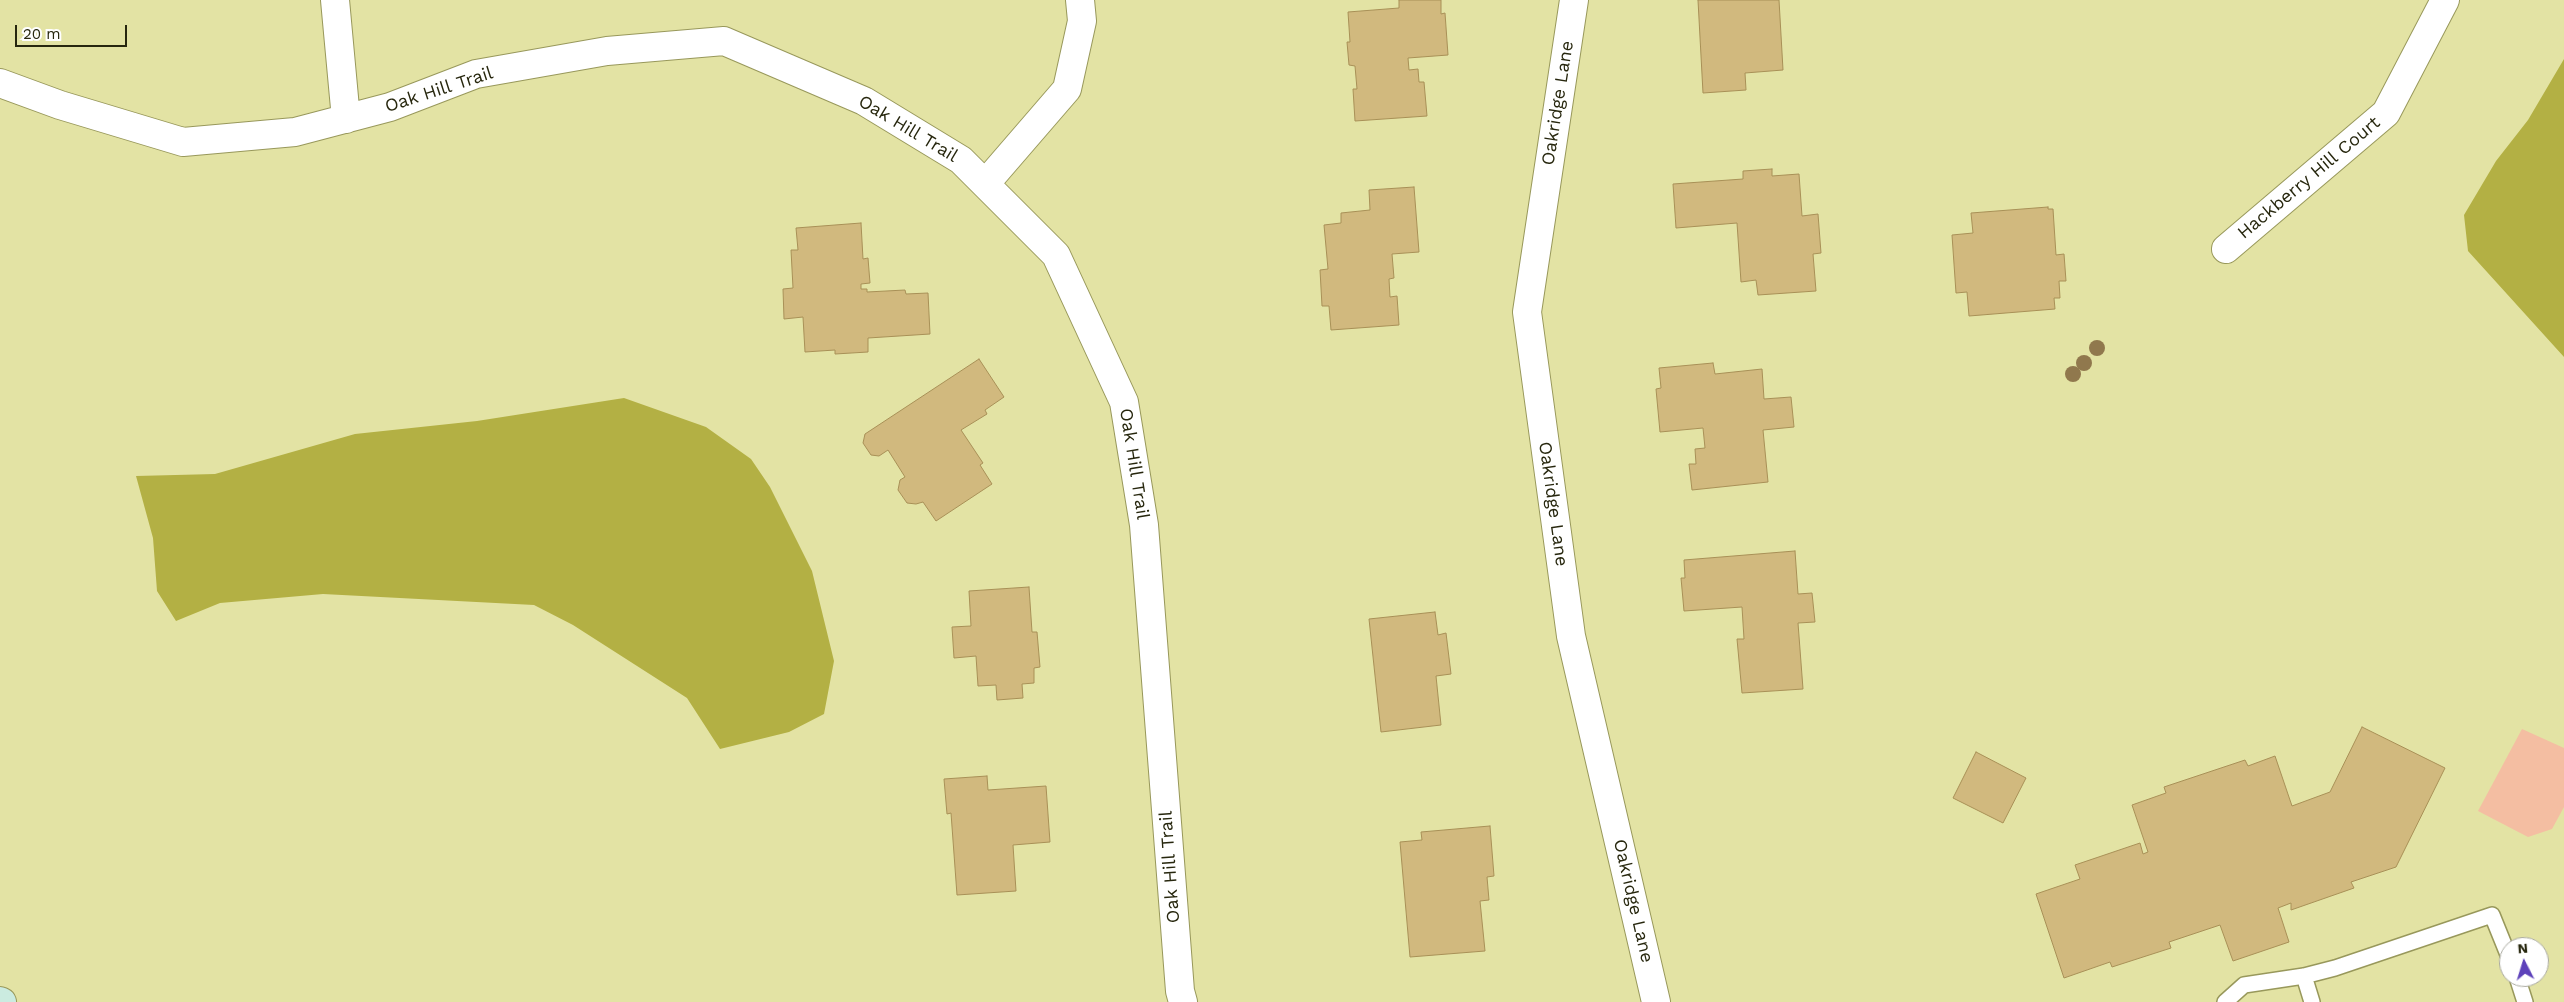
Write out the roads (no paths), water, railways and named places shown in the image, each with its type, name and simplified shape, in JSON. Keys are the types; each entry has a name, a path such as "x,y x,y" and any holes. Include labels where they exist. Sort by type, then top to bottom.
{"street":[{"path":"335,0 346,119"},
{"path":"985,184 1067,89 1082,21 1080,0"},
{"name":"Oakridge Lane","path":"1574,0 1527,312 1571,636 1656,1002"},
{"name":"Hackberry Hill Court","path":"2226,249 2386,112 2445,0"},
{"name":"Oak Hill Trail","path":"0,84 60,105 183,142 295,132 390,107 476,74 607,52 724,41 864,101 961,160 1056,255 1124,402 1144,525 1179,998"}],"lane":[{"path":"2226,1002 2244,985 2304,976 2492,915 2501,937"},
{"path":"2304,976 2312,1002"},
{"path":"2520,987 2525,1002"}]}
